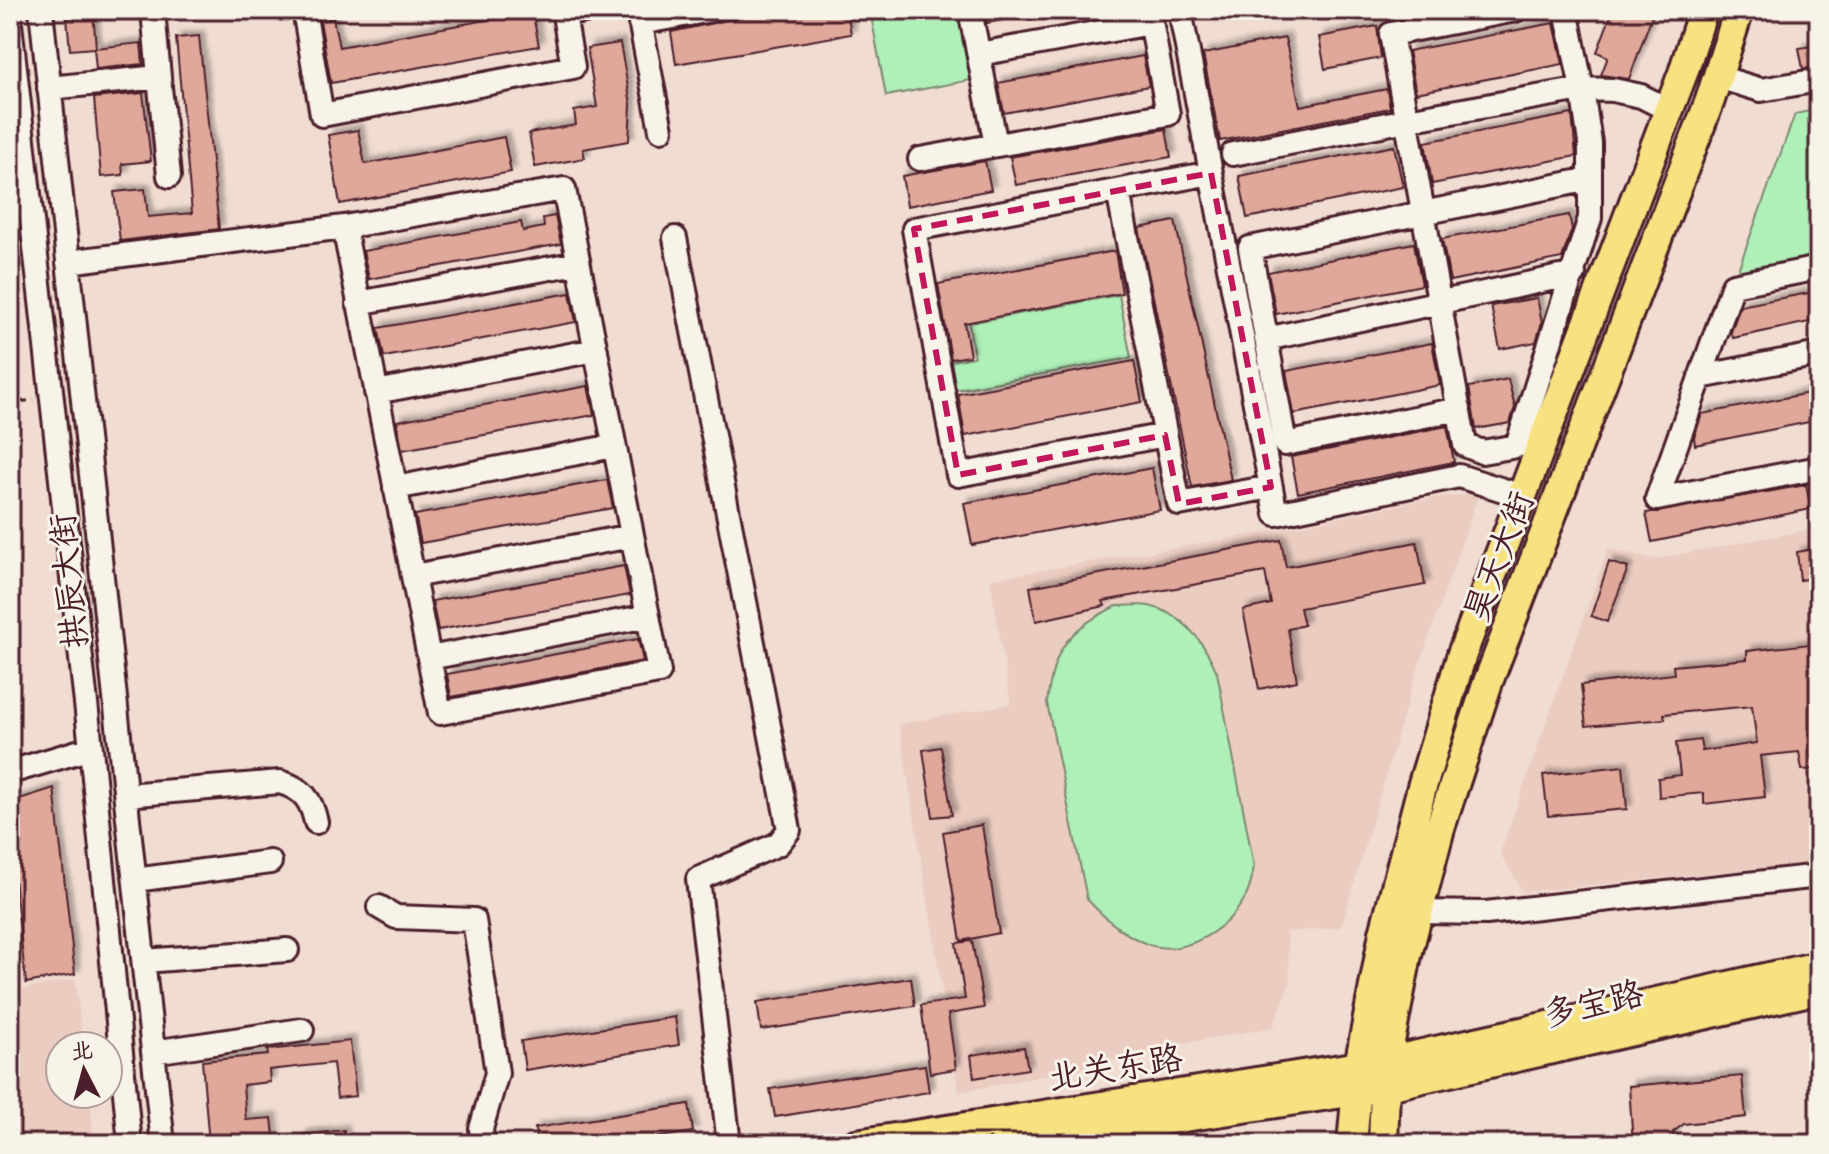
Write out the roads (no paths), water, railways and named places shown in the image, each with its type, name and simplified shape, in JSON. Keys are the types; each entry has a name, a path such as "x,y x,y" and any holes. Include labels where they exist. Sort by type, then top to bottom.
{"main road":[{"name":"昊天大街","path":"1383,1144 1371,1076 1384,933 1422,787 1462,654 1669,110 1703,10"},
{"name":"昊天大街","path":"1352,1144 1440,828 1488,682 1718,77 1739,10"},
{"name":"多宝路","path":"1371,1076 1819,966"},
{"name":"多宝路","path":"1371,1076 1819,989"},
{"name":"北关东路","path":"856,1144 1371,1076"},
{"name":"北关东路","path":"1004,1144 1371,1076"}],"street":[{"name":"拱辰大街","path":"41,10 163,1144"},
{"path":"153,10 169,176"},
{"path":"304,10 322,115 573,67 564,15 589,10"},
{"path":"661,130 639,16 711,10"},
{"path":"970,10 996,145"},
{"path":"1180,10 1276,514 1459,476 1522,496"},
{"path":"1516,10 1391,34 1465,445 1482,452 1517,446 1590,218 1590,143 1566,10"},
{"path":"920,159 1168,114 1150,16 979,54"},
{"name":"拱辰大街","path":"10,24 91,748 130,1144"},
{"path":"49,88 159,77"},
{"path":"1718,77 1761,90 1819,80"},
{"path":"1233,154 1582,89 1613,90 1641,96 1669,110"},
{"path":"1165,435 958,475 914,229 1211,173"},
{"path":"1459,409 1285,444 1250,248 1590,179"},
{"path":"68,262 344,227 564,189 659,672 440,713 344,227"},
{"path":"1118,191 1179,504 1271,487"},
{"path":"675,238 789,830 778,844 698,879 729,1144"},
{"path":"358,303 578,263"},
{"path":"1819,268 1733,285 1657,499 1819,468"},
{"path":"1266,339 1574,274"},
{"path":"376,392 596,350"},
{"path":"1700,377 1819,354"},
{"path":"395,488 614,446"},
{"path":"413,576 632,536"},
{"path":"429,658 648,616"},
{"path":"10,772 91,748"},
{"path":"126,795 280,782 292,785 312,802 316,822"},
{"path":"135,880 270,862"},
{"path":"1418,912 1486,913 1819,876"},
{"path":"379,907 396,917 474,920 497,1073 481,1129 483,1144"},
{"path":"144,961 287,950"},
{"path":"153,1052 302,1030"}]}
